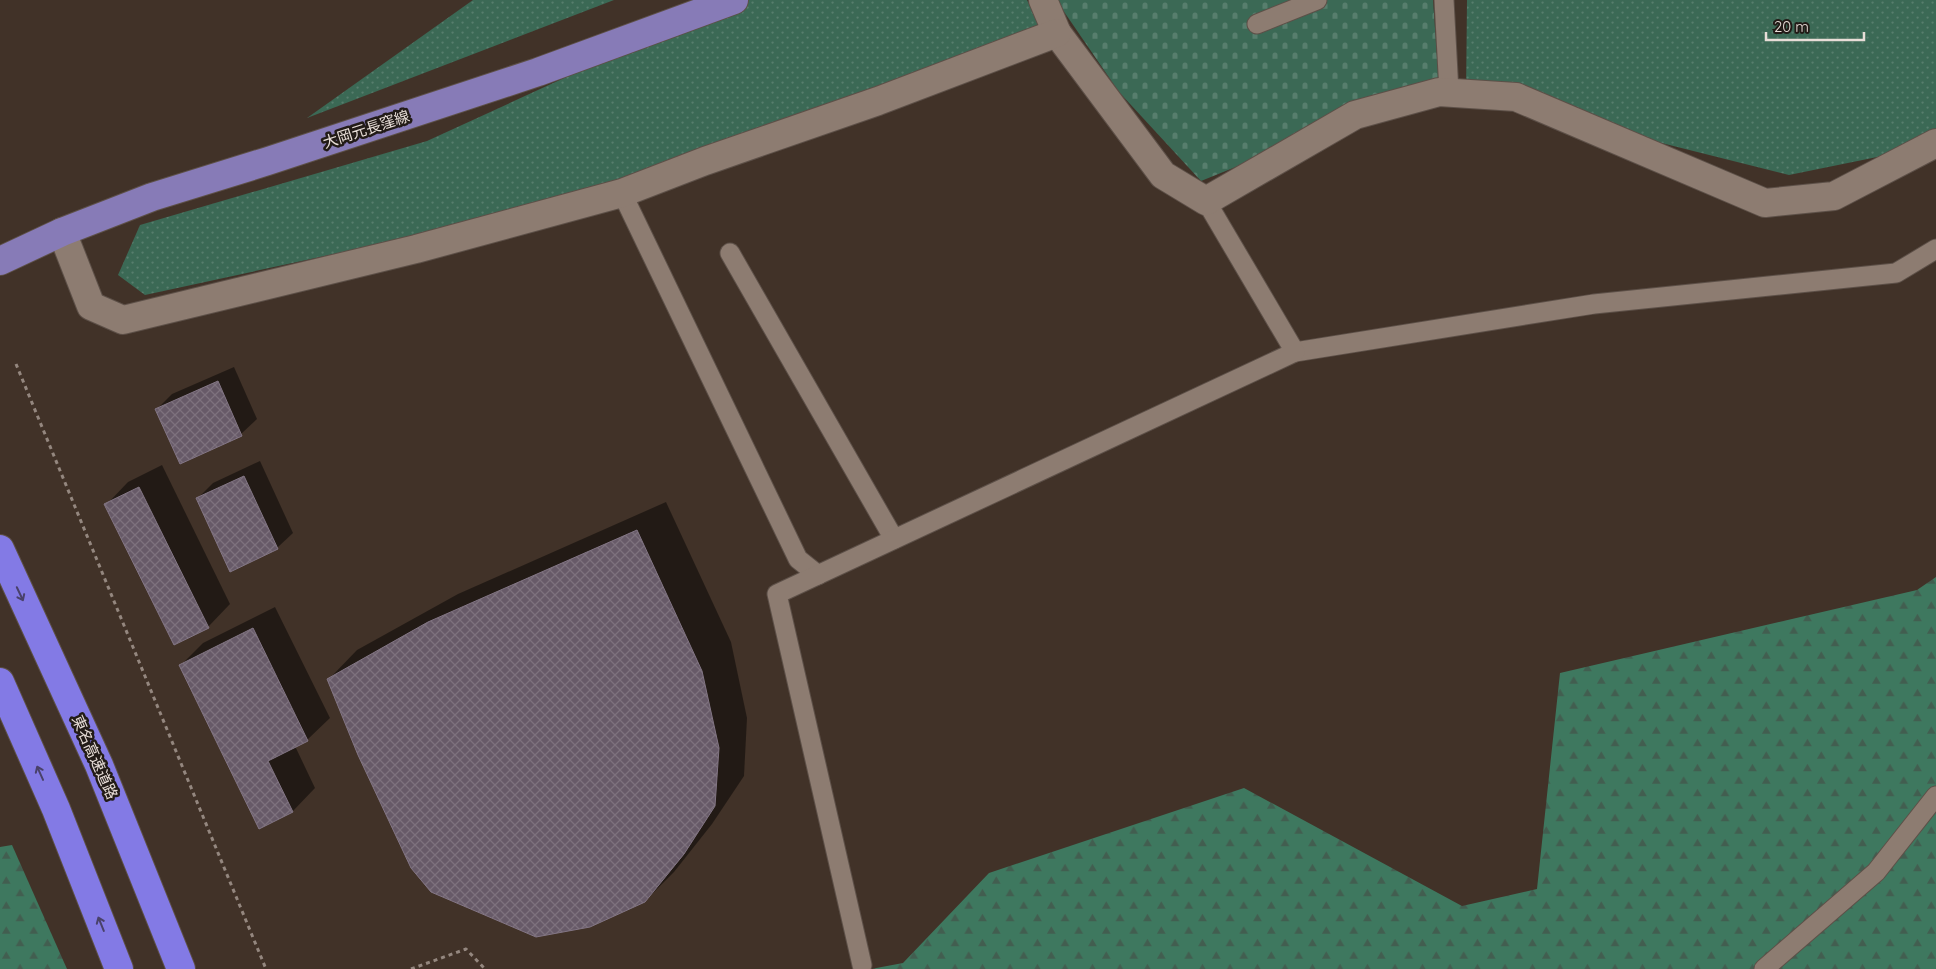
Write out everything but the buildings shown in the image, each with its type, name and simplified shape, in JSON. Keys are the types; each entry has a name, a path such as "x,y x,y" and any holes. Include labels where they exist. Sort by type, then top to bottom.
{"highway":[{"name":"東名高速道路","path":"0,549 99,765 181,969"},
{"path":"0,682 56,808 119,969"},
{"path":"99,765 200,969"}],"main road":[{"name":"大岡元長窪線","path":"0,261 62,232 152,196 268,161 529,75 734,0"}],"street":[{"path":"1042,0 1057,33 1163,175 1206,201 1355,115 1439,92 1516,97 1765,203 1834,196 1936,143"},
{"path":"62,232 91,306 123,320 416,249 622,193 705,161 878,101 1057,33"}],"lane":[{"path":"1257,24 1318,0"},
{"path":"1444,0 1449,92"},
{"path":"622,193 798,559 818,574"},
{"path":"1206,201 1295,352"},
{"path":"862,965 777,594 1295,352 1594,304 1896,273 1936,249"},
{"path":"730,253 894,539"},
{"path":"1764,969 1876,872 1936,796"}],"path":[{"path":"16,364 266,969"},
{"path":"411,969 466,949 485,969"}],"green space":[{"path":"473,0 614,0 307,118"},
{"path":"734,0 1027,0 1041,28 634,189 145,295 118,275 140,225 427,141"},
{"path":"1056,0 1433,0 1439,85 1201,181 1119,92"},
{"path":"1467,0 1936,0 1936,145 1789,175 1466,94"},
{"path":"1936,577 1936,969 871,969 903,963 989,873 1244,788 1462,906 1537,889 1560,673 1917,590"},
{"path":"12,845 67,969 0,969 0,847"}]}
